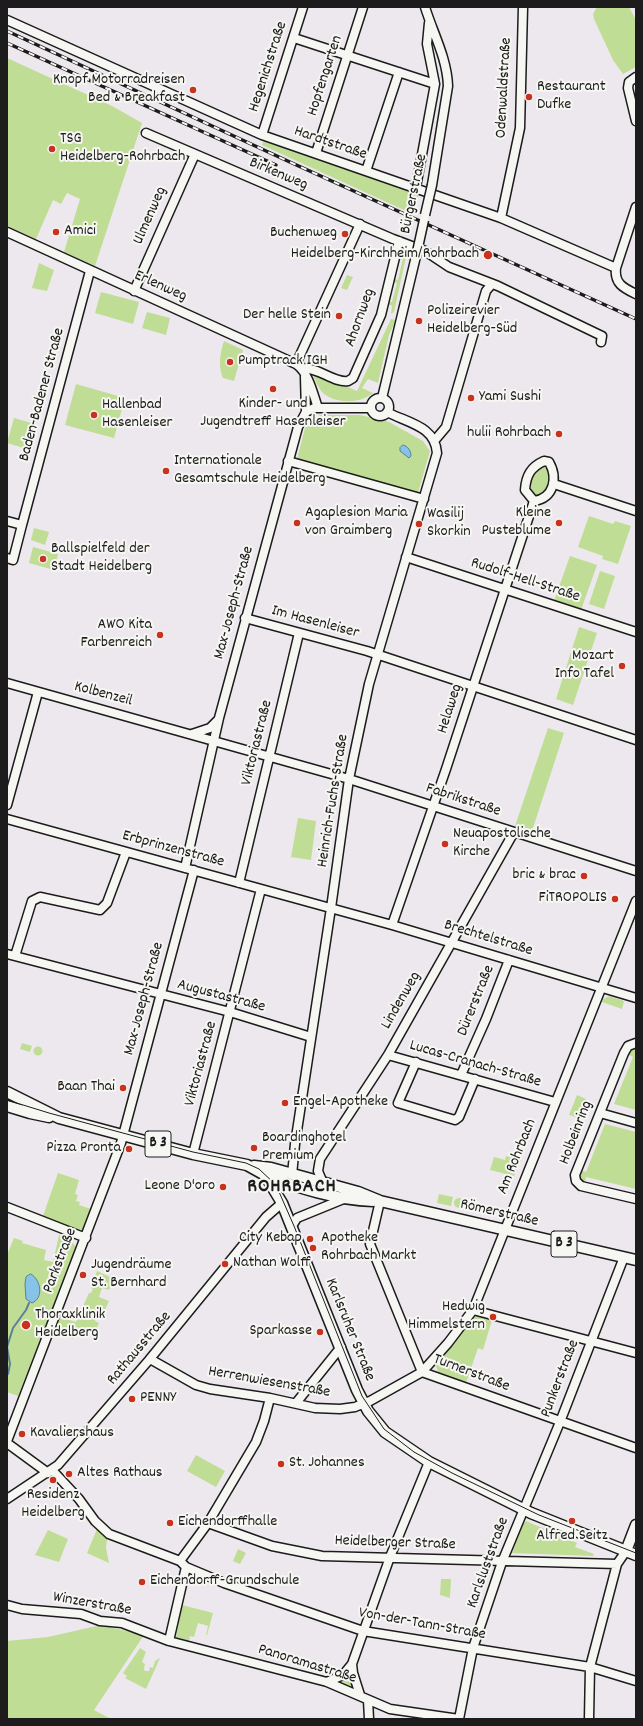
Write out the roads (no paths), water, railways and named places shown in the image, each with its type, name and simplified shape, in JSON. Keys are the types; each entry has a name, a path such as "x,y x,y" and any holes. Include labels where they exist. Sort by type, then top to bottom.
{"main road":[{"name":"B 3","path":"7,1092 59,1118"},
{"name":"B 3","path":"7,1106 30,1113 59,1118 193,1154 247,1165 265,1174"},
{"name":"Römerstraße","path":"247,1165 271,1168 358,1192 380,1201"},
{"name":"Römerstraße","path":"265,1174 295,1186 346,1198 380,1201 504,1231 636,1260"},
{"name":"Karlsruher Straße","path":"265,1174 282,1203 292,1226 364,1403 376,1422 385,1432 429,1462 524,1510 636,1555"},
{"path":"626,1551 636,1525"}],"street":[{"name":"Hegenichstraße","path":"262,135 303,7"},
{"name":"Hopfengarten","path":"316,154 363,7"},
{"name":"Bürgerstraße","path":"382,398 432,185 448,86 443,59 425,7"},
{"name":"Odenwaldstraße","path":"501,218 520,128 523,7"},
{"name":"Hardtstraße","path":"7,20 262,135 501,218 616,268"},
{"name":"Bürgerstraße","path":"416,188 435,84 427,44 429,20"},
{"path":"294,38 435,84"},
{"path":"366,171 399,72"},
{"path":"636,77 630,82 628,88 636,121"},
{"name":"Birkenweg","path":"146,133 399,241"},
{"name":"Ulmenweg","path":"134,291 195,154"},
{"path":"636,207 616,268 616,277 620,286 636,294"},
{"path":"318,408 312,388 299,366 360,224"},
{"name":"Erlenweg","path":"7,232 299,366 313,368 342,381 351,380"},
{"path":"399,241 425,251 449,267 491,285 498,286 602,336 601,342"},
{"name":"Ahornweg","path":"351,380 381,315 399,241"},
{"name":"Baden-Badener Straße","path":"7,558 13,560 90,271"},
{"path":"387,412 428,431 435,440 446,427 486,290 491,285"},
{"path":"305,377 306,412 318,408 371,408"},
{"path":"382,398 389,404 387,412 382,416 376,415 371,408 374,400 382,398"},
{"name":"Max-Joseph-Straße","path":"185,868 219,718 288,461 298,427 306,412"},
{"name":"Heinrich-Fuchs-Straße","path":"292,1175 349,779 376,655 436,458 435,440"},
{"path":"288,461 424,499"},
{"path":"544,461 549,462 554,472 554,484 547,495 540,500 534,501 525,490 527,477 533,467 544,461"},
{"path":"554,484 636,511"},
{"name":"Helaweg","path":"392,925 534,501"},
{"path":"7,521 22,525"},
{"name":"Rudolf-Hell-Straße","path":"406,557 636,632"},
{"name":"Im Hasenleiser","path":"246,618 376,655 636,740"},
{"name":"Viktoriastraße","path":"239,883 268,757 299,633"},
{"name":"Kolbenzeil","path":"7,683 349,779"},
{"path":"7,805 38,692"},
{"path":"192,734 210,728 219,718"},
{"name":"Fabrikstraße","path":"349,779 636,871"},
{"name":"Erbprinzenstraße","path":"7,819 331,908"},
{"name":"Lindenweg","path":"323,1183 318,1171 320,1159 388,1055 514,832"},
{"path":"11,955 32,901 40,897 100,910 107,903 126,852"},
{"name":"Max-Joseph-Straße","path":"123,1135 194,870"},
{"name":"Viktoriastraße","path":"193,1154 261,888"},
{"name":"Am Rohrbach","path":"364,1403 422,1372 448,1343 473,1310 600,988 636,901"},
{"name":"Brechtelstraße","path":"331,908 636,998"},
{"name":"Augustastraße","path":"11,955 230,1012 311,1037"},
{"name":"Dürerstraße","path":"461,1075 486,1019 509,960"},
{"name":"Holbeinring","path":"636,1043 628,1046 624,1052 576,1171 576,1181 584,1187 636,1199"},
{"name":"Lucas-Cranach-Straße","path":"388,1055 555,1102"},
{"path":"416,1062 398,1103 455,1120 459,1117 476,1079"},
{"path":"600,1113 636,1122"},
{"name":"Parkstraße","path":"7,1442 86,1238 123,1135"},
{"path":"292,1226 296,1218 346,1198"},
{"name":"Turnerstraße","path":"380,1201 370,1244 422,1372 636,1448"},
{"name":"Rathausstraße","path":"7,1499 27,1484 50,1472 150,1359 266,1217 282,1203"},
{"path":"7,1206 86,1238"},
{"name":"Punkerstraße","path":"524,1510 624,1257"},
{"path":"473,1310 636,1353"},
{"path":"296,1403 340,1347"},
{"name":"Herrenwiesenstraße","path":"150,1359 196,1384 210,1389 270,1398 314,1408 340,1409 364,1403"},
{"path":"180,1561 208,1523 256,1442 270,1398"},
{"path":"7,1442 50,1472 79,1499 95,1521 109,1534 180,1561 186,1567 169,1641"},
{"path":"360,1696 352,1673 352,1664 390,1557 429,1462"},
{"name":"Karlsluststraße","path":"459,1719 473,1648 502,1562 524,1510"},
{"name":"Heidelberger Straße","path":"208,1523 272,1546 322,1556 618,1564"},
{"path":"589,1719 590,1667 618,1564 626,1551"},
{"name":"Von-der-Tann-Straße","path":"186,1567 224,1583 363,1632 590,1667 636,1681"},
{"name":"Winzerstraße","path":"7,1605 22,1609 80,1614 100,1621 122,1623 169,1641"},
{"name":"Panoramastraße","path":"169,1641 327,1682 390,1709 459,1719"},
{"path":"327,1682 342,1675 352,1664"},
{"path":"368,1700 369,1719"}],"water":[{"path":"403,445 410,451 411,456 409,458 400,451 400,448"},
{"path":"31,1274 37,1280 40,1289 40,1293 36,1301 32,1303 26,1299 25,1284 26,1277"}],"waterway":[{"path":"8,1374 10,1364 7,1347 13,1328 26,1310 29,1303"}],"tram line":[{"path":"7,1100 49,1113 193,1152 246,1163 259,1169 276,1185 362,1396 384,1429 414,1452 452,1473 539,1515 636,1553"}],"railway":[{"path":"7,31 292,163 636,319"},
{"path":"7,43 276,165"}],"place":[{"name":"Knopf Motorradreisen Bed & Breakfast","path":"193,90"},
{"name":"Restaurant Dufke","path":"529,97"},
{"name":"TSG Heidelberg-Rohrbach","path":"52,149"},
{"name":"Amici","path":"56,232"},
{"name":"Buchenweg","path":"345,234"},
{"name":"Heidelberg-Kirchheim/Rohrbach","path":"488,255"},
{"name":"Der helle Stein","path":"339,316"},
{"name":"Polizeirevier Heidelberg-Süd","path":"419,321"},
{"name":"Pumptrack IGH","path":"230,362"},
{"name":"Kinder- und Jugendtreff Hasenleiser","path":"273,389"},
{"name":"Yami Sushi","path":"471,398"},
{"name":"Hallenbad Hasenleiser","path":"94,415"},
{"name":"hulii Rohrbach","path":"559,434"},
{"name":"Internationale Gesamtschule Heidelberg","path":"166,471"},
{"name":"Agaplesion Maria von Graimberg","path":"297,523"},
{"name":"Kleine Pusteblume","path":"559,523"},
{"name":"Wasilij Skorkin","path":"419,524"},
{"name":"Ballspielfeld der Stadt Heidelberg","path":"43,559"},
{"name":"AWO Kita Farbenreich","path":"160,635"},
{"name":"Mozart Info Tafel","path":"622,666"},
{"name":"Neuapostolische Kirche","path":"445,844"},
{"name":"bric & brac","path":"584,876"},
{"name":"FiTROPOLIS","path":"615,899"},
{"name":"Baan Thai","path":"123,1088"},
{"name":"Engel-Apotheke","path":"285,1103"},
{"name":"Boardinghotel Premium","path":"254,1148"},
{"name":"Pizza Pronta","path":"129,1149"},
{"name":"Leone D'oro","path":"223,1187"},
{"name":"City Kebap","path":"310,1239"},
{"name":"Apotheke Rohrbach Markt","path":"313,1248"},
{"name":"Nathan Wolff","path":"225,1264"},
{"name":"Jugendräume St. Bernhard","path":"83,1275"},
{"name":"Hedwig Himmelstern","path":"493,1317"},
{"name":"Thoraxklinik Heidelberg","path":"26,1325"},
{"name":"Sparkasse","path":"320,1332"},
{"name":"PENNY","path":"132,1399"},
{"name":"Kavaliershaus","path":"22,1434"},
{"name":"St. Johannes","path":"281,1464"},
{"name":"Altes Rathaus","path":"69,1474"},
{"name":"Residenz Heidelberg","path":"53,1480"},
{"name":"Alfred Seitz","path":"572,1521"},
{"name":"Eichendorffhalle","path":"170,1523"},
{"name":"Eichendorff-Grundschule","path":"142,1582"}],"district":[{"name":"ROHRBACH","path":"292,1188"}]}
